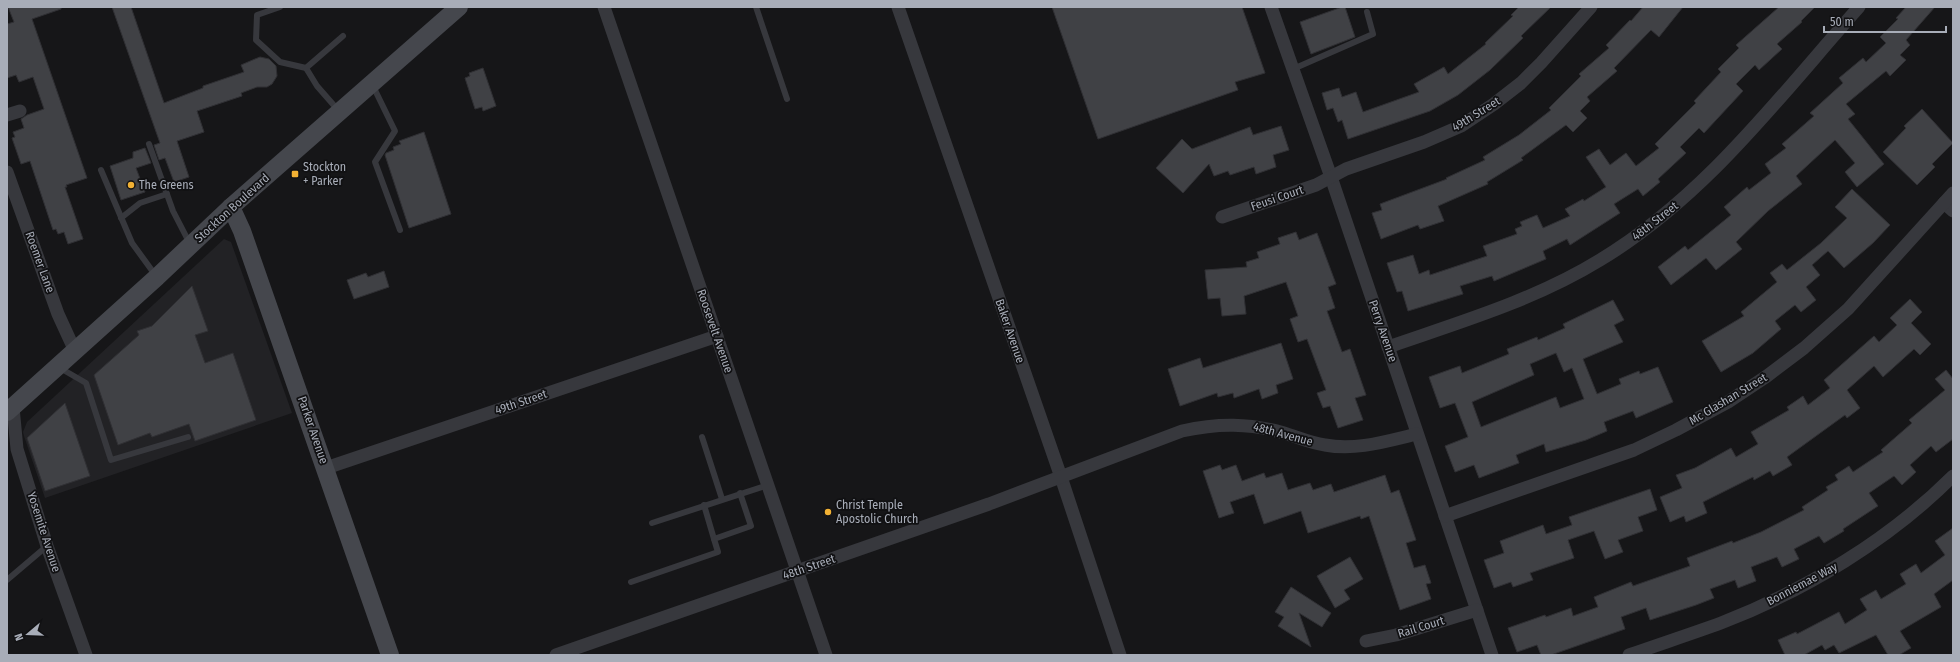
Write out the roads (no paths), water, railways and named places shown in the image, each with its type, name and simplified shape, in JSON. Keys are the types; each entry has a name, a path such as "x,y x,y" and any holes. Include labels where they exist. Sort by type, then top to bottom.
{"main road":[{"name":"Stockton Boulevard","path":"10,409 157,277 231,207 340,113 459,7"},
{"name":"Parker Avenue","path":"231,207 242,231 326,468 390,655"}],"street":[{"name":"Roosevelt Avenue","path":"604,7 826,655"},
{"name":"Baker Avenue","path":"898,7 1061,477 1120,655"},
{"name":"Perry Avenue","path":"1270,7 1331,177 1492,655"},
{"name":"49th Street","path":"1331,177 1346,169 1424,142 1460,126 1494,104 1521,83 1591,7"},
{"name":"48th Street","path":"1388,347 1519,301 1571,276 1634,238 1666,214 1704,180 1859,7"},
{"path":"7,115 20,110"},
{"name":"Roemer Lane","path":"7,172 58,314 75,351"},
{"name":"Feusi Court","path":"1222,217 1316,185 1331,177"},
{"name":"Mc Glashan Street","path":"1445,516 1634,450 1676,430 1728,402 1767,376 1804,348 1848,310 1949,207 1953,193"},
{"name":"49th Street","path":"326,468 717,336"},
{"name":"Yosemite Avenue","path":"10,409 17,450 48,546 86,655"},
{"name":"48th Avenue","path":"1061,477 1182,431 1205,426 1229,424 1252,425 1324,445 1344,447 1367,445 1417,434"},
{"name":"Bonniemae Way","path":"1630,655 1722,623 1778,598 1822,574 1864,548 1953,476"},
{"name":"48th Street","path":"556,655 989,504 1061,477"},
{"name":"Rail Court","path":"1366,641 1396,635 1477,610"}],"lane":[{"path":"280,7 257,15 256,40 280,62 306,68 317,86 340,113"},
{"path":"756,7 787,99"},
{"path":"1293,69 1373,34 1367,12"},
{"path":"306,68 343,36"},
{"path":"372,84 395,131 375,162 400,230"},
{"path":"149,144 166,194 190,246"},
{"path":"101,170 132,243 157,277"},
{"path":"122,218 140,203 166,194"},
{"path":"56,367 86,383 111,460 188,437"},
{"path":"702,437 722,499"},
{"path":"652,523 768,485"},
{"path":"714,539 751,526 740,493"},
{"path":"631,582 718,552 704,506"},
{"path":"7,580 48,546"}],"place":[{"name":"Stockton + Parker","path":"295,174"},
{"name":"The Greens","path":"131,185"},
{"name":"Christ Temple Apostolic Church","path":"828,512"}]}
